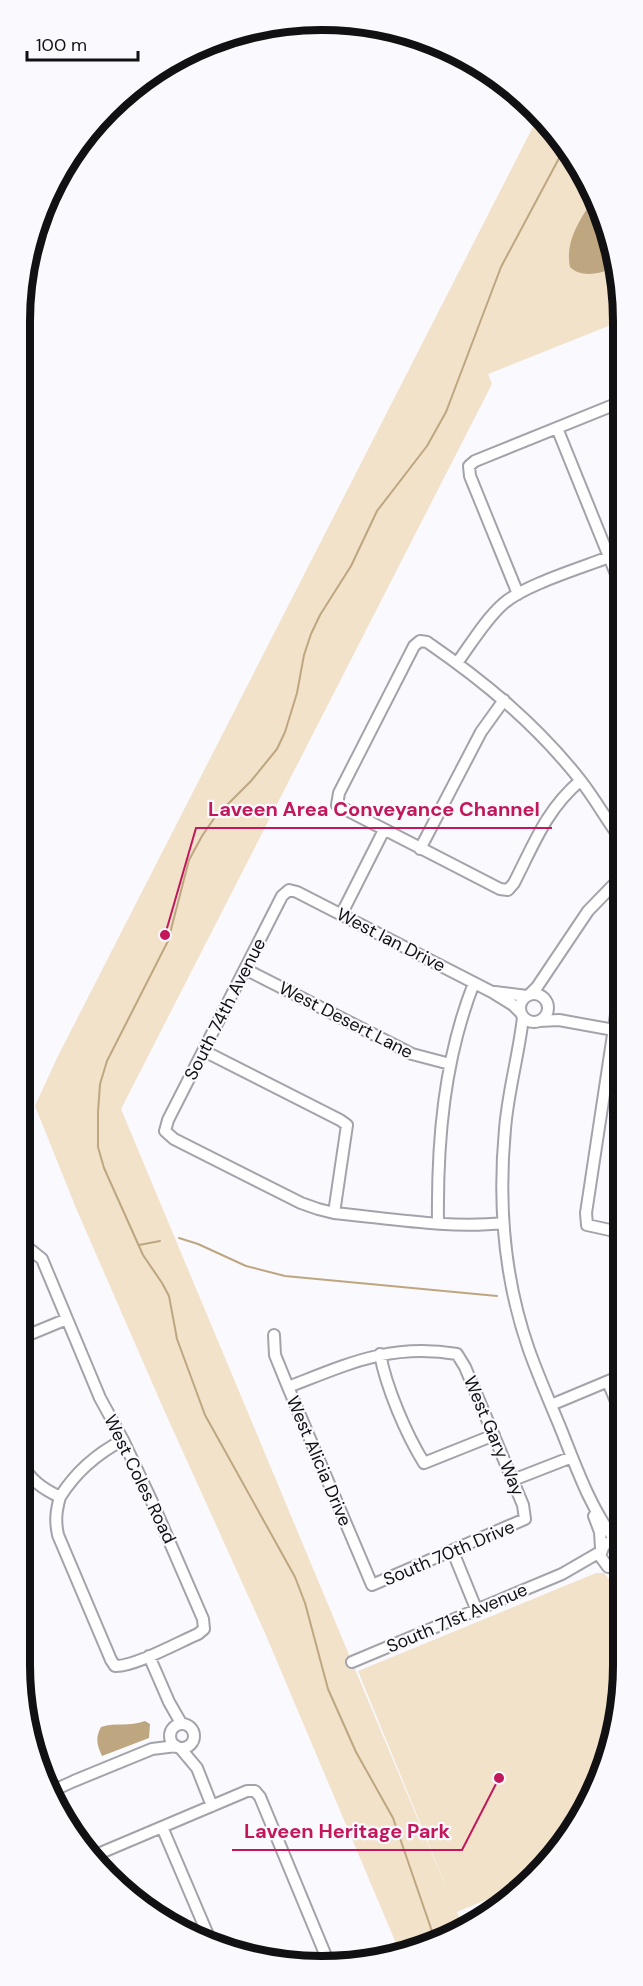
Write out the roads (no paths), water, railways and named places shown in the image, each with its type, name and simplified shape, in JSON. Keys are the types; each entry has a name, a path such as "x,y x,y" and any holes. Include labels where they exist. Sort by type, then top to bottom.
{"street":[{"path":"518,594 470,476 470,466 475,461 613,405"},
{"path":"557,428 613,567"},
{"path":"457,663 489,619 499,608 518,594 609,557"},
{"path":"580,781 549,813 514,883 508,890 500,889 337,805 339,793 414,646 420,641 427,642 504,699 542,736 580,781 613,828"},
{"path":"420,849 481,732 504,699"},
{"path":"341,915 384,830"},
{"path":"613,885 588,911 553,964 521,1003 517,1058 505,1126 502,1190 507,1259 517,1310 529,1350 592,1504 613,1535"},
{"name":"West Ian Drive","path":"290,890 492,992 513,1005 522,1014"},
{"name":"South 74th Avenue","path":"290,890 282,896 168,1120 165,1131 174,1139 278,1192 318,1209 334,1213"},
{"path":"517,1058 528,1033 545,1015 545,1001 553,964"},
{"name":"West Desert Lane","path":"245,969 412,1054 450,1064"},
{"path":"438,1222 437,1170 450,1064 474,983"},
{"name":"West Ian Drive","path":"492,992 528,995"},
{"path":"528,995 538,995 576,1023"},
{"path":"522,1014 529,1021 551,1019 613,1030"},
{"path":"613,1037 586,1213 587,1225 613,1231"},
{"path":"204,1051 347,1125 334,1213 438,1222 503,1223"},
{"name":"West Coles Road","path":"30,1249 42,1259 100,1398 123,1440 176,1552 203,1619 204,1629 198,1634 149,1656 115,1666 58,1535 56,1510 60,1497"},
{"path":"30,1334 67,1319"},
{"name":"West Alicia Drive","path":"274,1335 275,1355 372,1585"},
{"name":"West Gary Way","path":"380,1354 426,1350 457,1354 465,1367 513,1480 523,1505 525,1519"},
{"path":"288,1387 362,1358 380,1354 383,1370 415,1448 424,1463 494,1435"},
{"path":"551,1405 613,1379"},
{"path":"30,1478 40,1487 60,1497 67,1485 97,1456 123,1440"},
{"path":"513,1480 572,1457"},
{"path":"592,1504 600,1532 601,1560 613,1568"},
{"name":"South 70th Drive","path":"372,1585 525,1519"},
{"name":"South 71st Avenue","path":"352,1662 562,1574 601,1550 607,1542 613,1541"},
{"path":"453,1552 477,1611"},
{"name":"South 71st Avenue","path":"562,1574 592,1566 613,1569"},
{"path":"149,1656 169,1702 175,1728 171,1742 197,1768"},
{"path":"152,1749 175,1728 192,1728 197,1768 212,1806"},
{"path":"58,1788 152,1749 189,1747 194,1740"},
{"path":"99,1854 247,1791 255,1791 260,1797 326,1956"},
{"path":"162,1827 207,1933"}],"waterway":[{"path":"433,1934 393,1818 356,1752 328,1689 305,1603 295,1577 205,1415 177,1339 169,1296 143,1255 104,1168 98,1147 100,1084 107,1061 168,941 189,860 215,817 251,781 277,749 285,732 297,693 304,655 320,615 351,566 377,511 427,446 446,412 501,267 561,155"},
{"path":"179,1238 246,1266 285,1276 497,1296"},
{"path":"139,1245 160,1241"}],"place":[{"name":"Laveen Area Conveyance Channel","path":"165,935"},
{"name":"Laveen Heritage Park","path":"499,1778"}]}
